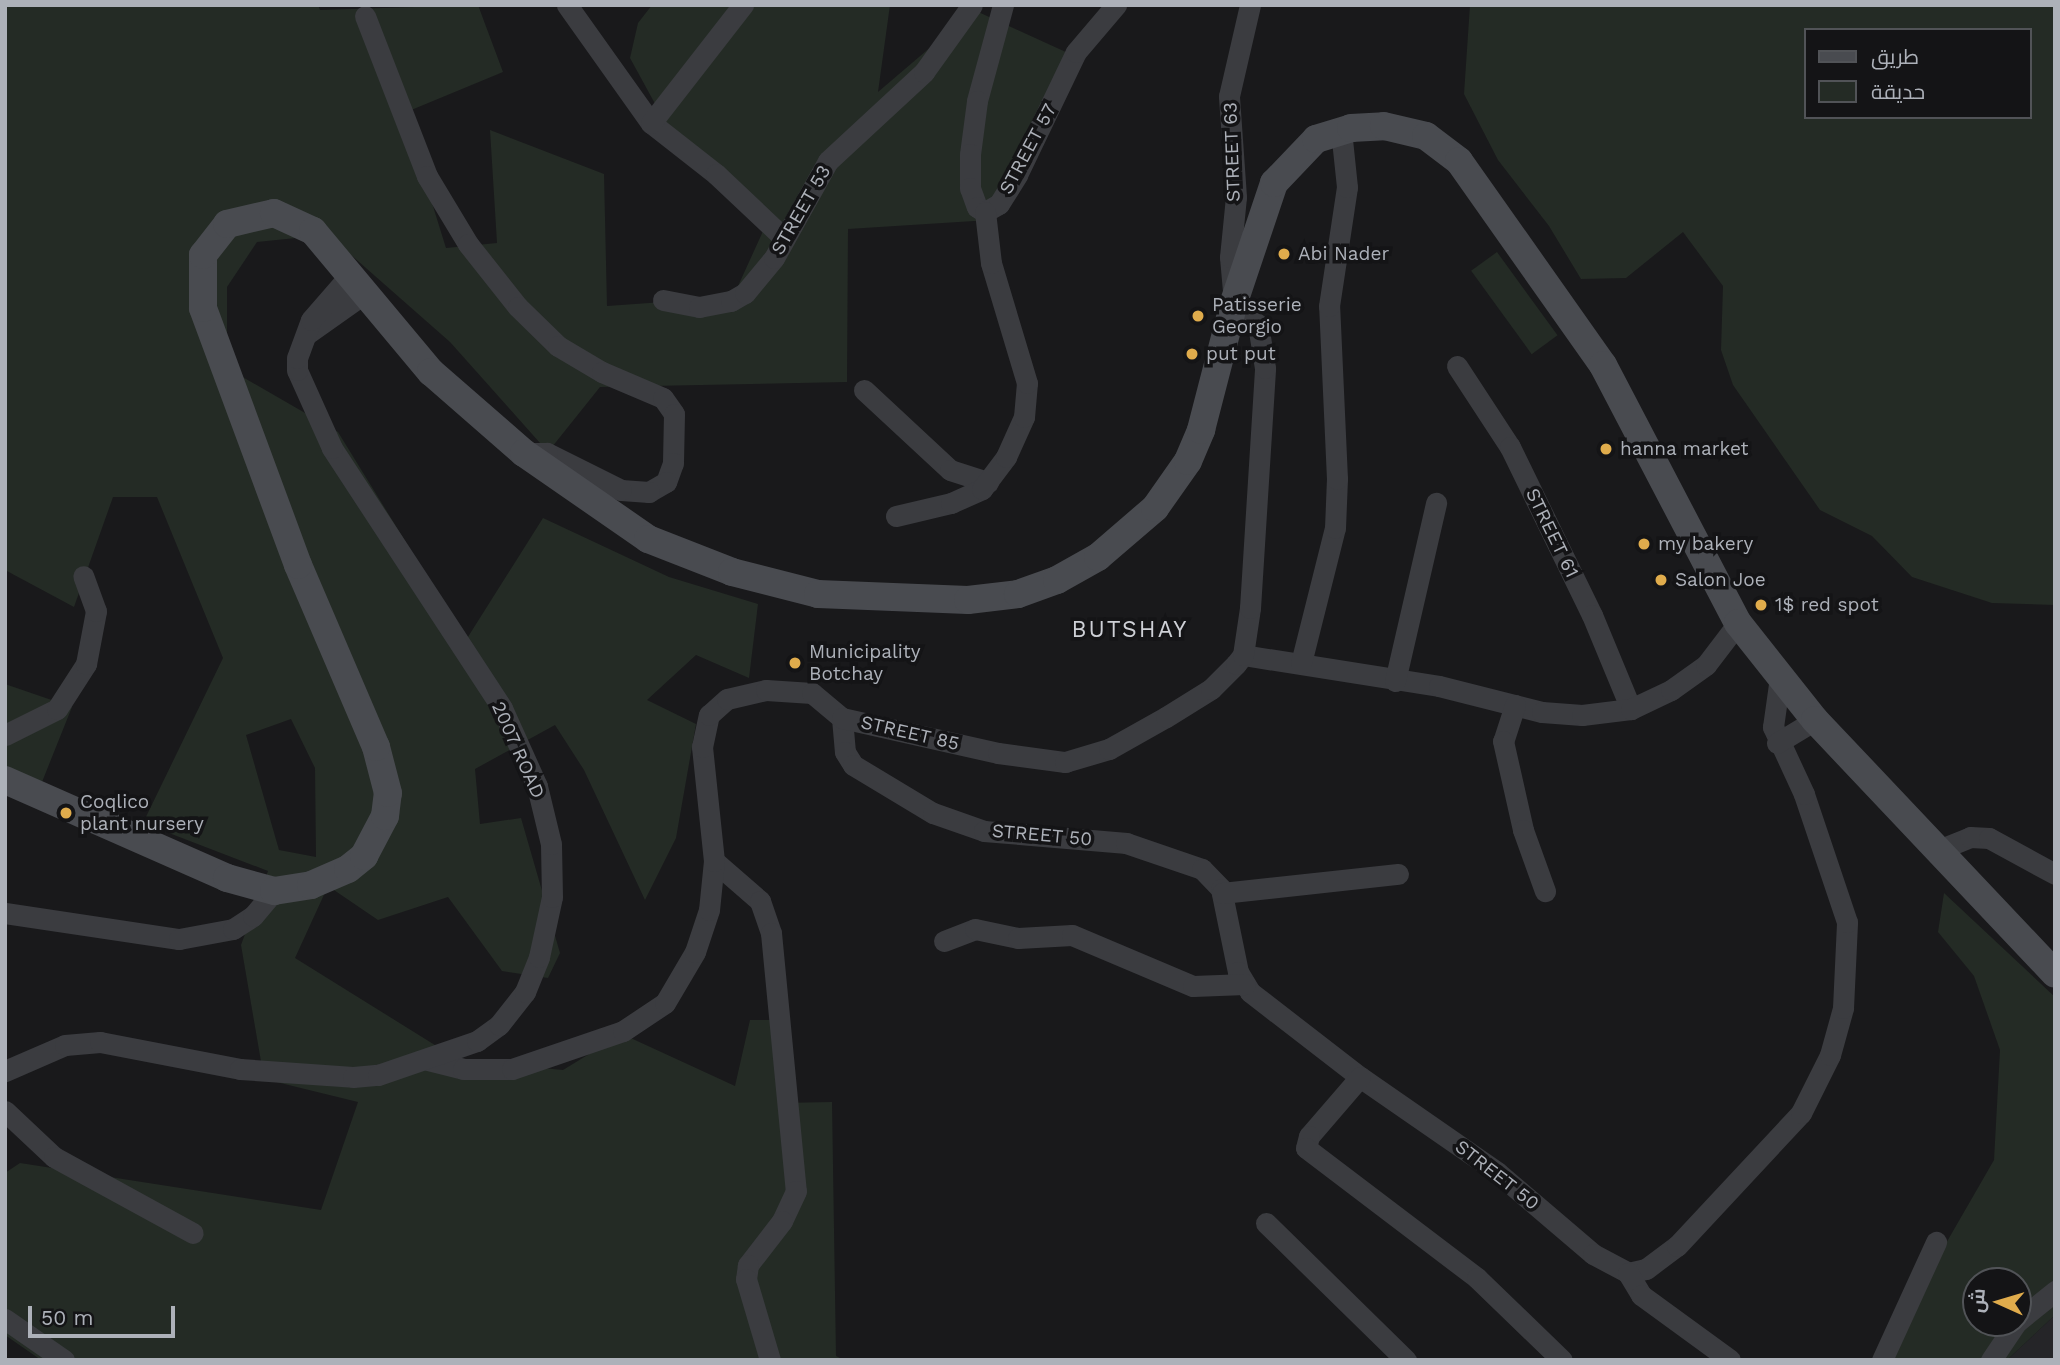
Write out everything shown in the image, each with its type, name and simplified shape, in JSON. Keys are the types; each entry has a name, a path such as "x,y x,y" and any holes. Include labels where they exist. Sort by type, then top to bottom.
{"main road":[{"path":"5,780 227,878 274,891 329,879 364,856 385,816 388,793 376,747 255,453 203,308 200,271 211,240 227,224 274,213 313,230 431,372 524,453 648,539 732,572 839,597 1003,596 1033,589 1078,569 1155,508 1173,487 1197,441 1234,302 1274,183 1316,139 1341,130 1370,125 1401,128 1426,136 1459,161 1603,365 1738,623 1815,720 2055,974"}],"street":[{"path":"568,5 650,123 754,206 785,238"},
{"path":"650,123 743,5"},
{"name":"STREET 53","path":"663,300 699,307 731,301 758,281 828,161 924,72 972,5"},
{"name":"STREET 57","path":"1003,5 977,101 970,154 970,188 976,207 985,212 999,204 1017,175 1076,52 1116,5"},
{"name":"STREET 63","path":"1234,302 1230,257 1235,177 1229,96 1250,5"},
{"path":"365,16 427,176 468,244 518,307 558,346 601,372 663,398 674,414 673,463 666,482 649,492 621,490 547,453 524,453"},
{"path":"1301,663 1321,594 1337,509 1329,306 1347,187 1341,130"},
{"path":"897,516 969,497 988,482 1016,438 1028,398 1021,359 991,263 985,212"},
{"name":"2007 ROAD","path":"5,1071 82,1042 240,1069 353,1077 428,1060 477,1041 499,1025 525,992 547,923 551,844 537,786 502,708 313,413 297,370 303,336 311,320 358,284"},
{"path":"1234,302 1252,315 1262,335 1265,368 1259,486 1243,655 1301,663 1561,714 1631,709 1692,677 1738,623"},
{"path":"1224,341 1262,335"},
{"name":"STREET 61","path":"1457,366 1510,447 1592,615 1631,709"},
{"path":"864,390 950,470 988,482"},
{"path":"1395,681 1436,503"},
{"path":"5,735 57,709 86,664 96,611 83,576"},
{"name":"STREET 85","path":"428,1060 463,1069 512,1069 646,1019 676,989 695,952 709,909 714,861 702,747 714,708 744,694 791,690 822,698 842,718 998,753 1065,762 1109,749 1166,718 1211,688 1243,655"},
{"path":"1732,1359 1641,1295 1628,1273 1653,1265 1716,1209 1801,1113 1830,1055 1843,1008 1847,922 1804,794 1777,743 1772,714 1780,677"},
{"path":"1515,705 1503,741 1523,830 1545,891"},
{"name":"STREET 50","path":"842,718 845,751 853,765 933,813 984,831 1126,843 1179,858 1202,869 1222,893 1238,972 1245,984 1266,1006 1360,1077 1497,1172 1593,1254 1628,1273"},
{"path":"1777,743 1815,720"},
{"path":"1936,851 1962,839 1989,838 2055,874"},
{"path":"714,861 760,901 771,933 796,1191 782,1221 748,1265 746,1279 769,1360"},
{"path":"1222,893 1398,874"},
{"path":"5,913 179,939 233,929 253,916 274,891"},
{"path":"944,941 975,929 1010,937 1072,935 1193,986 1245,984"},
{"path":"1360,1077 1309,1136 1306,1148 1477,1278 1562,1360"},
{"path":"5,1111 54,1157 193,1233"},
{"path":"1266,1223 1406,1360"},
{"path":"1882,1360 1936,1242"},
{"path":"2032,1310 2055,1291"},
{"path":"5,1319 64,1360"},
{"path":"1991,1360 2007,1337"}],"shaded area":[{"path":"2055,1315 2055,1360 2007,1360 2032,1337"}],"green space":[{"path":"5,5 318,5 320,10 478,5 503,72 404,113 446,248 497,243 490,130 604,174 607,306 733,297 764,229 677,144 630,58 638,23 652,5 890,5 878,92 974,10 1068,53 990,220 848,229 847,382 600,387 548,452 450,342 350,254 296,238 257,242 227,287 227,368 338,432 466,640 543,518 669,577 758,604 749,678 696,655 647,700 696,724 676,838 645,900 584,770 555,725 475,769 480,824 521,818 560,953 548,978 502,971 448,897 378,920 328,886 295,958 459,1060 563,1070 622,1034 735,1086 750,1020 776,1020 781,1103 832,1102 836,1356 844,1360 41,1360 5,1335 5,1173 20,1163 321,1210 358,1102 264,1079 241,945 268,871 143,823 223,658 157,497 113,497 74,607 5,570","holes":["291,719 315,768 316,857 279,850 246,735"]},
{"path":"1470,5 2055,5 2055,605 1992,603 1912,577 1872,536 1820,510 1733,385 1721,350 1723,286 1683,232 1626,278 1581,279 1549,226 1498,160 1464,94"},
{"path":"1497,252 1558,335 1532,354 1471,271"},
{"path":"5,684 72,707 40,787 5,778"},
{"path":"1944,893 2055,997 2055,1315 2032,1337 2032,1267 1962,1267 1962,1337 2032,1337 2007,1360 1889,1360 1926,1278 1994,1160 2000,1050 1974,976 1938,932"}],"place":[{"name":"Abi Nader","path":"1284,254"},
{"name":"Patisserie Georgio","path":"1198,316"},
{"name":"put put","path":"1192,354"},
{"name":"hanna market","path":"1606,449"},
{"name":"my bakery","path":"1644,544"},
{"name":"Salon Joe","path":"1661,580"},
{"name":"1$ red spot","path":"1761,605"},
{"name":"Municipality Botchay","path":"795,663"},
{"name":"Coqlico plant nursery","path":"66,813"}],"district":[{"name":"BUTSHAY","path":"1130,630"}]}
